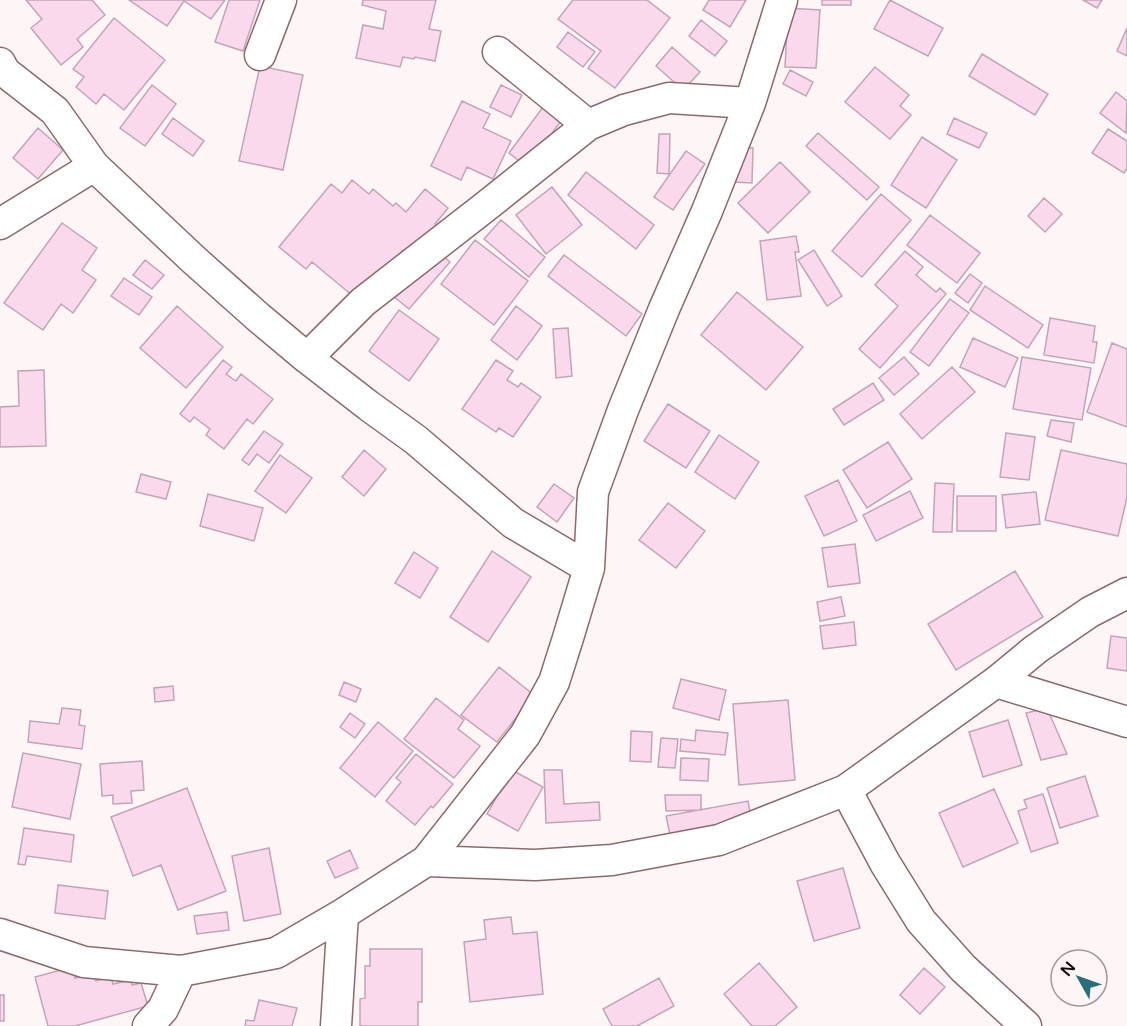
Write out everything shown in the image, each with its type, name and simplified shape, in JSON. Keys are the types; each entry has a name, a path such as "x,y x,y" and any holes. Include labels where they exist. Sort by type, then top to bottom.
{"street":[{"path":"260,55 281,0"},
{"path":"0,934 84,962 182,970 276,953 426,861 525,735 554,682 588,568 593,492 631,390 750,103 782,0"},
{"path":"498,52 588,125"},
{"path":"0,63 5,72 55,111 94,166 194,260 307,358 416,440 513,524 588,568"},
{"path":"307,358 363,302 588,125 624,110 669,98 750,103"},
{"path":"0,224 94,166"},
{"path":"426,861 535,865 612,860 719,840 846,790 996,682 1036,649 1090,612 1127,593"},
{"path":"996,682 1127,722"},
{"path":"846,790 885,863 921,921 963,968 1026,1026"},
{"path":"336,1026 343,914"},
{"path":"148,1026 163,1009 182,970"}],"building":[{"path":"26,0 92,0 105,15 77,39 83,47 61,65 31,28 42,19"},
{"path":"129,0 225,0 211,19 184,1 167,26"},
{"path":"229,0 260,0 243,51 215,42"},
{"path":"363,0 436,0 429,29 441,31 435,61 403,57 400,67 356,58 363,25 383,29 386,11 362,5"},
{"path":"573,0 647,0 670,18 615,88 588,68 601,51 558,19"},
{"path":"709,0 746,0 730,27 703,10"},
{"path":"822,0 851,0 851,5 822,5"},
{"path":"890,0 943,28 928,56 874,29"},
{"path":"1083,0 1102,0 1097,8"},
{"path":"788,8 820,10 816,68 785,67"},
{"path":"114,18 165,60 124,110 104,94 96,104 76,87 84,77 73,69"},
{"path":"701,20 727,41 715,56 689,36"},
{"path":"1127,28 1127,56 1117,51"},
{"path":"568,32 595,52 583,67 557,47"},
{"path":"672,47 700,72 683,90 656,66"},
{"path":"982,54 1048,94 1035,115 969,76"},
{"path":"260,66 303,75 283,170 239,161"},
{"path":"875,67 909,95 900,106 911,115 890,139 845,102"},
{"path":"790,70 813,82 806,96 783,84"},
{"path":"152,85 176,104 145,146 120,128"},
{"path":"501,85 522,95 511,117 490,107"},
{"path":"1116,92 1127,101 1126,133 1100,113"},
{"path":"462,101 490,114 483,128 511,141 493,179 467,167 461,180 431,166"},
{"path":"543,107 561,121 527,167 509,153"},
{"path":"173,118 204,141 193,156 162,134"},
{"path":"954,118 987,133 979,148 947,134"},
{"path":"38,128 63,150 38,179 13,158"},
{"path":"1108,129 1127,141 1127,168 1124,173 1092,153"},
{"path":"818,133 879,187 867,200 806,146"},
{"path":"659,134 670,134 669,174 657,173"},
{"path":"922,137 957,160 926,208 891,185"},
{"path":"736,147 753,148 752,183 734,182"},
{"path":"686,151 705,164 673,210 654,197"},
{"path":"780,162 810,192 768,233 738,203"},
{"path":"586,172 654,225 636,249 568,195"},
{"path":"352,180 369,194 373,189 393,206 396,203 406,212 425,189 448,208 435,224 440,229 414,260 403,250 359,301 312,262 306,269 279,247 331,184 342,193"},
{"path":"552,187 582,225 546,254 516,215"},
{"path":"881,194 911,220 862,277 832,251"},
{"path":"1044,198 1062,214 1045,232 1028,216"},
{"path":"930,215 980,253 957,283 907,245"},
{"path":"501,220 545,257 529,277 484,239"},
{"path":"62,223 97,248 82,270 96,280 73,313 61,304 43,330 4,303"},
{"path":"796,236 799,252 795,252 801,296 767,300 760,241"},
{"path":"475,240 528,281 494,325 441,284"},
{"path":"434,248 450,262 409,309 393,296"},
{"path":"814,250 842,296 827,306 798,260"},
{"path":"905,251 923,267 916,275 936,292 940,288 946,294 880,368 859,349 898,306 875,285"},
{"path":"564,255 642,314 626,336 548,276"},
{"path":"145,260 164,275 152,289 133,275"},
{"path":"970,274 982,283 968,303 955,293"},
{"path":"124,278 152,297 139,315 111,296"},
{"path":"985,286 1043,325 1028,348 970,310"},
{"path":"737,292 803,347 766,390 701,335"},
{"path":"950,299 969,313 929,366 910,352"},
{"path":"177,306 223,347 186,388 140,348"},
{"path":"516,306 542,326 517,360 491,340"},
{"path":"399,310 439,339 409,381 369,351"},
{"path":"1050,318 1095,326 1093,342 1097,342 1094,363 1044,355"},
{"path":"568,328 572,376 556,378 553,329"},
{"path":"973,338 1018,358 1005,387 960,367"},
{"path":"1112,343 1127,349 1127,427 1087,412"},
{"path":"904,357 919,374 894,395 879,378"},
{"path":"1022,357 1091,368 1082,420 1013,409"},
{"path":"223,360 232,367 226,374 236,381 241,374 273,399 253,424 247,419 224,449 206,435 210,429 194,417 190,422 180,414"},
{"path":"496,360 513,371 507,380 518,387 521,383 541,397 513,437 499,428 496,432 462,409"},
{"path":"952,367 975,392 922,439 900,414"},
{"path":"44,370 46,446 0,447 0,407 19,406 18,371"},
{"path":"873,383 884,400 844,425 833,409"},
{"path":"668,404 710,431 686,468 644,441"},
{"path":"1051,420 1074,423 1071,442 1047,436"},
{"path":"264,431 283,444 269,463 257,454 249,465 242,460"},
{"path":"1006,433 1035,437 1029,480 1000,477"},
{"path":"719,435 759,462 735,499 695,472"},
{"path":"888,442 912,479 867,508 843,470"},
{"path":"364,450 386,469 364,496 342,477"},
{"path":"1061,450 1127,464 1127,497 1118,536 1045,520"},
{"path":"280,455 312,478 286,513 255,491"},
{"path":"141,474 171,482 166,499 136,492"},
{"path":"838,480 857,521 824,536 805,496"},
{"path":"935,483 954,484 952,532 933,532"},
{"path":"554,484 574,498 557,522 537,507"},
{"path":"910,491 923,518 876,541 863,515"},
{"path":"1036,492 1040,524 1006,528 1002,495"},
{"path":"208,494 263,508 254,541 200,526"},
{"path":"957,496 996,496 996,531 957,531"},
{"path":"668,503 705,531 676,568 639,540"},
{"path":"855,544 860,583 828,587 822,548"},
{"path":"492,551 531,577 488,642 450,617"},
{"path":"414,552 438,568 420,598 395,583"},
{"path":"1015,571 1043,617 956,670 928,624"},
{"path":"841,597 845,616 820,621 817,602"},
{"path":"854,622 856,645 823,649 820,626"},
{"path":"1111,636 1127,638 1127,671 1107,668"},
{"path":"499,667 534,695 497,742 461,715"},
{"path":"681,679 726,690 719,720 673,708"},
{"path":"344,682 361,689 356,702 339,695"},
{"path":"173,686 174,700 155,702 154,688"},
{"path":"436,698 464,720 458,729 480,746 454,778 404,739"},
{"path":"788,700 795,780 739,785 733,704"},
{"path":"62,708 81,710 79,725 85,726 82,749 28,742 30,721 59,724"},
{"path":"1047,708 1067,754 1041,760 1026,713"},
{"path":"350,713 365,724 355,738 340,727"},
{"path":"1008,720 1022,765 983,777 969,732"},
{"path":"378,722 413,751 375,797 340,768"},
{"path":"696,730 728,733 725,755 680,751 681,739 695,741"},
{"path":"631,731 652,732 651,762 630,761"},
{"path":"661,738 678,739 675,768 658,767"},
{"path":"23,753 81,764 70,819 12,807"},
{"path":"416,754 453,784 415,825 386,801 401,782 396,778"},
{"path":"681,758 709,759 708,781 680,780"},
{"path":"142,761 144,790 131,791 132,803 113,804 113,795 102,796 100,764"},
{"path":"512,770 543,787 518,831 487,814"},
{"path":"544,770 562,770 564,804 599,802 600,820 546,823"},
{"path":"1085,776 1098,816 1060,828 1047,788"},
{"path":"187,788 226,891 178,910 161,865 133,876 111,817"},
{"path":"994,789 1018,843 963,867 939,813"},
{"path":"1043,794 1058,843 1031,852 1018,811 1027,808 1024,800"},
{"path":"665,795 701,795 701,810 666,811"},
{"path":"748,801 752,824 671,839 666,816"},
{"path":"24,828 74,835 71,862 27,856 25,865 18,864"},
{"path":"269,848 281,914 244,921 232,856"},
{"path":"350,850 358,868 335,878 327,861"},
{"path":"843,868 860,928 814,941 797,881"},
{"path":"58,885 108,891 105,919 55,913"},
{"path":"227,912 229,930 197,934 194,916"},
{"path":"511,917 513,934 537,932 543,994 470,1002 464,942 486,939 484,920"},
{"path":"370,949 422,949 422,1002 418,1002 418,1026 360,1026 360,999 365,998 365,966 370,966"},
{"path":"759,963 797,1007 775,1026 752,1026 724,994"},
{"path":"72,967 75,978 93,973 96,981 111,976 113,984 131,980 132,985 141,983 148,1006 75,1026 48,1026 35,977"},
{"path":"924,968 945,987 920,1014 900,995"},
{"path":"659,978 674,1006 637,1026 612,1026 603,1009"},
{"path":"0,995 4,995 4,1021 0,1021"},
{"path":"259,1000 297,1008 292,1026 245,1026 246,1020 254,1021"}]}
